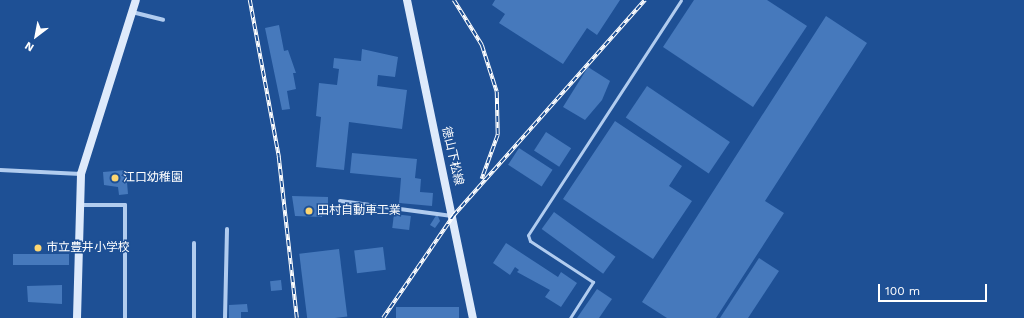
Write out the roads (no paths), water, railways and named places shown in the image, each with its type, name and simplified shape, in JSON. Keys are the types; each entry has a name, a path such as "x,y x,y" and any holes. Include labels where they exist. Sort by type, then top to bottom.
{"street":[{"path":"77,318 81,174 136,0"},
{"name":"徳山下松線","path":"407,0 473,318"},
{"path":"132,12 163,20"},
{"path":"0,170 81,174"},
{"path":"340,201 453,216"},
{"path":"80,205 124,206 125,318"},
{"path":"225,318 227,229"},
{"path":"194,243 194,318"}],"lane":[{"path":"570,318 593,282 530,241 528,235 681,0"}],"railway":[{"path":"250,0 279,157 297,318"},
{"path":"454,0 482,45 497,92 498,135 482,179"},
{"path":"383,318 453,216 645,0"}],"place":[{"name":"江口幼稚園","path":"115,178"},
{"name":"田村自動車工業","path":"309,211"},
{"name":"市立豊井小学校","path":"38,248"}]}
